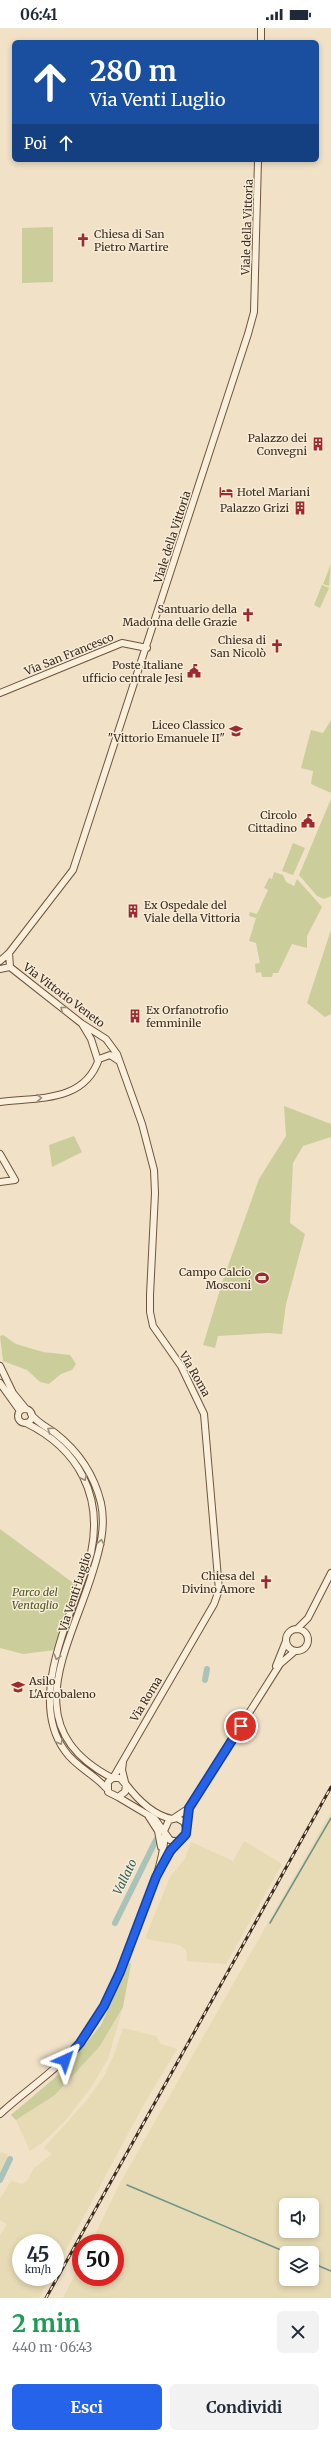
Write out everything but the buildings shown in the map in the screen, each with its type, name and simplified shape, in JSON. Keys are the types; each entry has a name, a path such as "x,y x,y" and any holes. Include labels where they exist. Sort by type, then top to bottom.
{"main road":[{"path":"261,28 261,40"},
{"name":"Viale della Vittoria","path":"0,961 9,953 73,870 147,648 251,322 256,265 258,162"},
{"name":"Via San Francesco","path":"0,693 122,643 147,648"},
{"name":"Via Vittorio Veneto","path":"9,953 10,967 81,1023 106,1039"},
{"name":"Via Vittorio Veneto","path":"0,969 10,967"},
{"path":"81,1023 91,1039 98,1061"},
{"name":"Via Roma","path":"106,1039 116,1051 142,1124 154,1170 156,1193 150,1295 151,1320 153,1326 189,1380 204,1414 219,1590 206,1617 113,1778 108,1782 106,1788"},
{"path":"0,1102 53,1097 75,1091 90,1075 102,1057 110,1055 119,1061"},
{"path":"0,1154 15,1180 0,1182"},
{"path":"0,1366 10,1393"},
{"path":"0,1383 23,1410 18,1420 26,1423 31,1419 32,1414"},
{"name":"Via Venti Luglio","path":"23,1410 32,1414 74,1449 86,1466 97,1488 101,1503 103,1527 100,1545 91,1579 59,1674 56,1703 61,1729 76,1753 113,1778"},
{"name":"Via Venti Luglio","path":"26,1423 48,1437 71,1458 80,1470 90,1492 95,1512 95,1533 84,1578 66,1627 50,1688 49,1705 55,1733 65,1751 79,1766 106,1788"},
{"path":"286,1641 289,1648 295,1650 302,1649 306,1645 308,1640 306,1633 308,1618 331,1573"},
{"path":"271,1677 288,1633 296,1629 308,1618"},
{"path":"296,1629 306,1633"},
{"path":"156,1877 177,1842 186,1834 189,1808 271,1677 280,1664 295,1650"},
{"name":"Via Roma","path":"124,1757 122,1770 125,1783"},
{"path":"113,1778 120,1778 134,1796 159,1815 181,1820 186,1825"},
{"path":"118,1797 125,1792 125,1783"},
{"path":"106,1788 110,1795 118,1797 158,1822 170,1840 177,1842"},
{"path":"0,2114 65,2060 93,2024 120,1972 156,1877 166,1823 189,1808"},
{"path":"147,1814 158,1832 160,1859"}],"shaded area":[{"path":"331,1812 331,2298 63,2298 72,2280 72,2286 124,2286 124,2234 95,2234 120,2183"},
{"path":"244,1841 282,1864 226,1964 187,1961 186,1950 179,1945 147,1939 146,1936 170,1877 185,1859 191,1842 233,1861"},
{"path":"123,2007 108,2059 92,2086 65,2121 42,2143 30,2151 16,2120 55,2095 100,2046"},
{"path":"123,2028 156,2036 161,2044 177,2049 143,2106 74,2234 72,2234 72,2238 64,2253 64,2234 12,2234 12,2286 46,2286 39,2298 0,2298 0,2235 7,2224 0,2220 0,2199 11,2181 22,2184 28,2180 33,2169 52,2154 44,2148 86,2101 103,2078 114,2055"},
{"path":"1,2152 8,2155 0,2172 0,2154"}],"green space":[{"path":"53,227 53,282 22,283 22,228"},
{"path":"331,564 329,586 323,584"},
{"path":"322,585 329,588 320,608 314,605"},
{"path":"331,720 331,793 311,784 313,771 301,768 311,730 323,733"},
{"path":"331,799 331,896 324,899 317,896 299,875"},
{"path":"293,843 305,848 293,875 282,871"},
{"path":"274,872 283,875 286,882 294,886 297,879 322,907 307,936 307,948 292,944 278,973 273,973 272,977 262,977 261,972 256,973 255,964 260,963 256,943 249,941 256,918 249,916 250,912 257,914 268,890 264,888 269,878 272,879"},
{"path":"331,930 331,1014 325,1017 307,1003"},
{"path":"284,1106 331,1124 331,1137 303,1146 293,1163 290,1223 305,1234 286,1304 282,1334 268,1333 218,1336 215,1348 203,1345 224,1277 259,1179 286,1136"},
{"path":"74,1136 82,1152 52,1167 49,1145"},
{"path":"3,1335 16,1344 43,1352 70,1355 76,1364 72,1370 61,1374 49,1384 40,1382 27,1370 3,1361 0,1336"},
{"name":"Parco del Ventaglio","path":"0,1529 76,1585 55,1650 23,1654 0,1648"},
{"path":"129,1963 131,1964 123,2007 100,2046 55,2095 16,2120 11,2115 64,2070 101,2025"}],"waterway":[{"name":"Vallato","path":"205,1680 207,1669"},
{"path":"270,1923 331,1818"},
{"name":"Vallato","path":"115,1923 156,1840"},
{"name":"Vallato","path":"0,2180 10,2159"},
{"path":"127,2185 279,2249"},
{"path":"319,2266 331,2271"}],"railway":[{"path":"46,2298 331,1787"}],"place":[{"name":"Chiesa di San Pietro Martire","path":"83,240"},
{"name":"Palazzo dei Convegni","path":"318,444"},
{"name":"Hotel Mariani","path":"226,492"},
{"name":"Palazzo Grizi","path":"300,508"},
{"name":"Santuario della Madonna delle Grazie","path":"248,615"},
{"name":"Chiesa di San Nicolò","path":"277,646"},
{"name":"Poste Italiane ufficio centrale Jesi","path":"194,671"},
{"name":"Liceo Classico \"Vittorio Emanuele II\"","path":"236,731"},
{"name":"Circolo Cittadino","path":"308,821"},
{"name":"Ex Ospedale del Viale della Vittoria","path":"133,911"},
{"name":"Ex Orfanotrofio femminile","path":"135,1016"},
{"name":"Campo Calcio Mosconi","path":"262,1278"},
{"name":"Chiesa del Divino Amore","path":"266,1582"},
{"name":"Asilo L'Arcobaleno","path":"18,1687"}],"route":[{"path":"65,2060 80,2043 104,2006 120,1972 156,1877 170,1851 177,1842 185,1837 189,1808 241,1726"}]}
